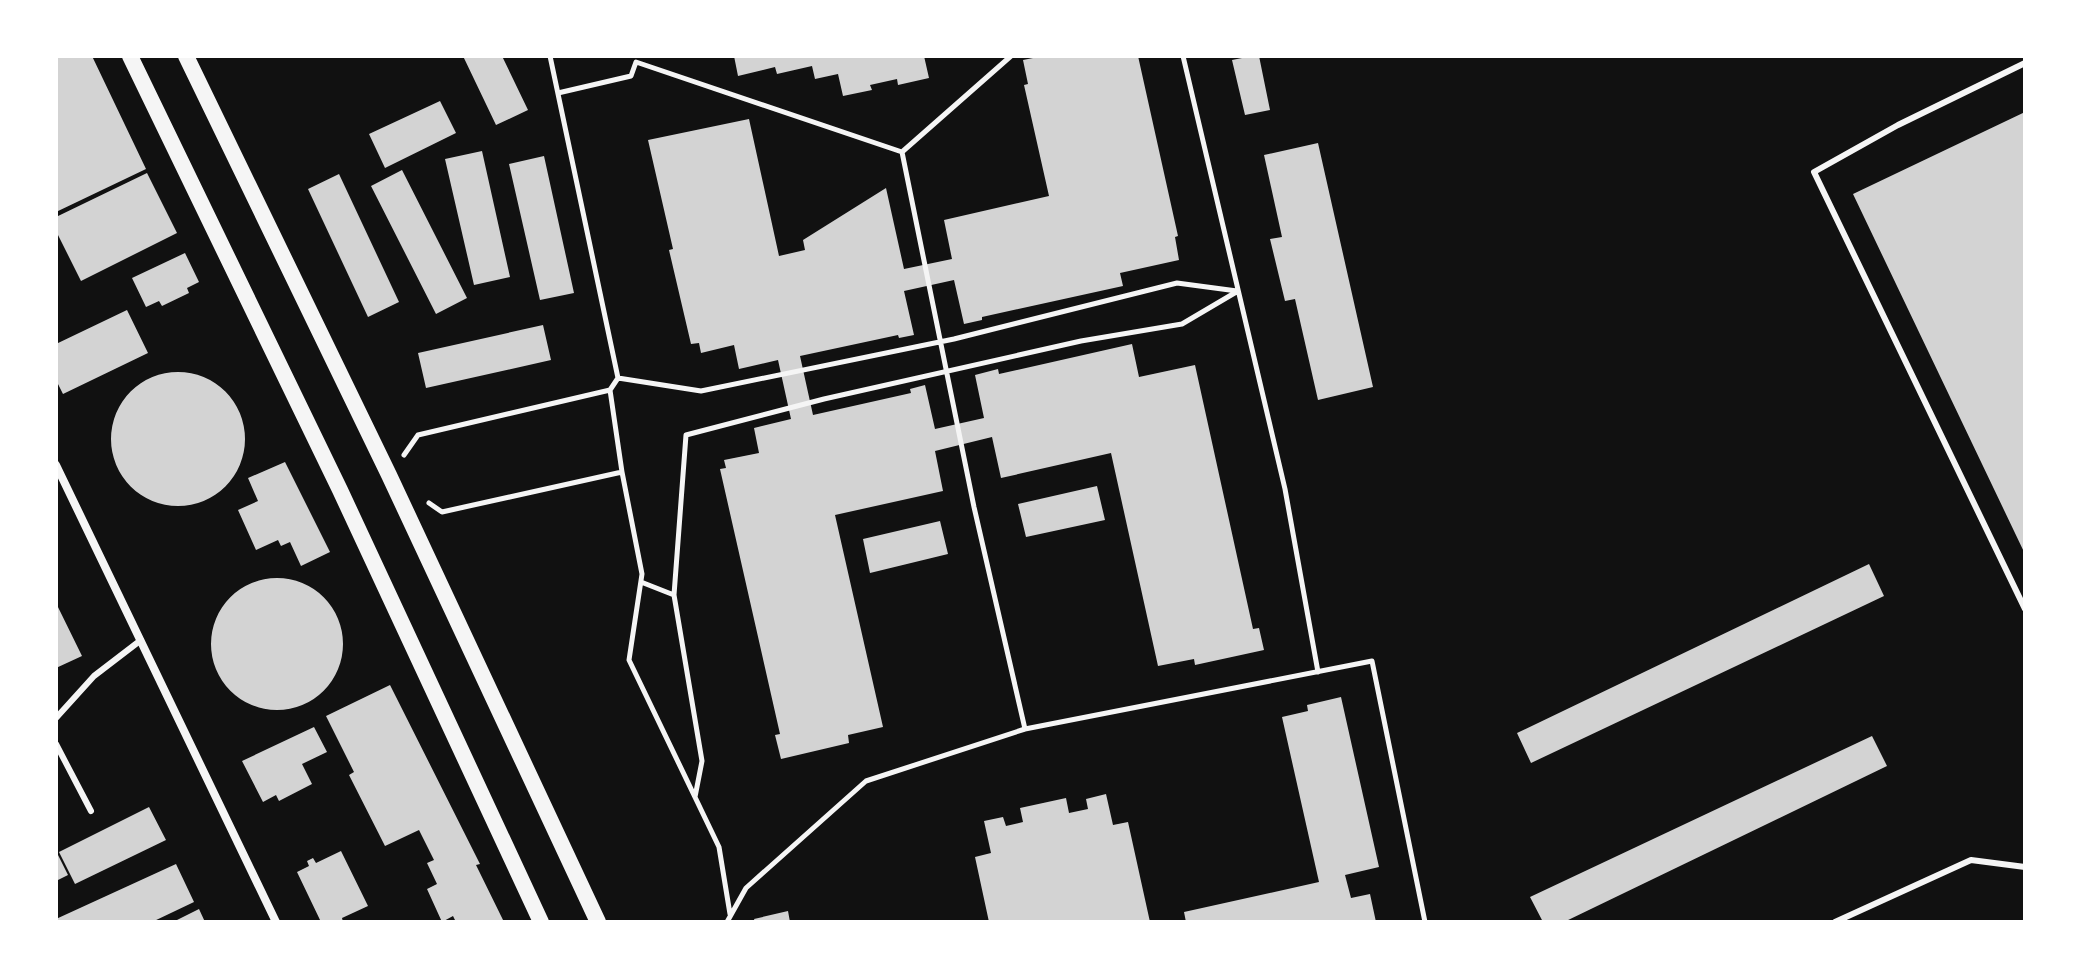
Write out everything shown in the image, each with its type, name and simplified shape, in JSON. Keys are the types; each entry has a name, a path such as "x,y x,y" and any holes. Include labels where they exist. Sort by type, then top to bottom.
{"main road":[{"path":"130,56 340,490 541,922"},
{"path":"186,56 389,475 598,922"}],"street":[{"path":"56,465 276,922"}],"lane":[{"path":"2025,63 1898,125 1814,172 2025,609"},
{"path":"56,718 94,676 141,640"},
{"path":"56,744 91,811"},
{"path":"1835,922 1971,860 2025,867"}],"path":[{"path":"550,56 618,378 610,390 642,574 629,660 719,847 728,919"},
{"path":"902,152 1011,56"},
{"path":"1183,56 1285,489 1318,672"},
{"path":"558,93 631,76 636,62 902,152"},
{"path":"902,152 974,507 1025,729"},
{"path":"618,378 701,391 939,342 1177,283 1238,291"},
{"path":"695,798 702,761 674,595 686,435 824,399 1081,341 1182,324 1238,291"},
{"path":"610,390 418,435 389,475 442,512 622,472"},
{"path":"641,582 674,595"},
{"path":"728,919 746,888 866,781 1025,729 1372,661 1425,922"}],"building":[{"path":"56,56 92,56 146,169 56,212"},
{"path":"463,56 502,56 528,110 496,125"},
{"path":"734,56 924,56 929,78 898,85 897,79 870,85 872,90 843,96 838,74 815,79 812,66 777,74 775,67 738,76"},
{"path":"1043,56 1138,56 1178,236 1175,237 1179,260 1120,273 1123,286 982,317 982,320 964,324 954,280 904,291 914,335 899,338 898,335 800,356 813,415 911,393 910,389 925,385 935,429 984,418 975,375 998,369 999,374 1132,344 1139,377 1195,365 1253,629 1259,628 1264,650 1195,665 1194,659 1158,666 1111,453 1001,478 992,437 935,451 943,491 835,515 883,727 848,735 849,743 781,759 775,735 780,734 720,469 726,468 724,460 759,453 754,428 791,419 778,360 739,369 734,345 701,353 699,343 691,344 648,140 749,119 779,256 805,250 803,240 886,188 904,269 952,259 944,220 1049,196 1024,85 1028,84 1023,60"},
{"path":"1259,56 1270,110 1245,115 1232,60"},
{"path":"440,101 456,133 385,168 369,134"},
{"path":"2025,112 2025,554 1853,194"},
{"path":"1318,143 1373,387 1318,400 1295,299 1285,301 1270,239 1282,237 1264,155"},
{"path":"482,151 510,277 474,285 445,159"},
{"path":"544,156 574,293 540,300 509,164"},
{"path":"402,170 467,298 436,314 371,186"},
{"path":"147,173 177,233 81,281 56,231 56,217"},
{"path":"339,174 399,302 368,317 308,189"},
{"path":"185,253 199,282 187,288 189,293 162,306 159,301 146,307 132,278"},
{"path":"127,310 148,353 63,394 56,380 56,344"},
{"path":"543,325 551,360 426,388 418,353"},
{"path":"178,372 203,377 225,392 240,414 245,439 240,464 225,486 203,501 178,506 153,501 131,486 116,464 111,439 116,414 131,392 153,377"},
{"path":"285,462 330,552 301,566 290,542 281,546 278,540 256,550 238,510 258,501 248,478"},
{"path":"1097,486 1105,520 1026,537 1018,504"},
{"path":"940,521 948,554 870,573 863,539"},
{"path":"1869,564 1884,596 1531,763 1517,733"},
{"path":"277,578 302,583 324,597 338,619 343,644 338,669 324,691 302,705 277,710 252,705 230,691 216,669 211,644 216,619 230,597 252,583"},
{"path":"56,603 82,656 56,668"},
{"path":"390,685 480,864 476,865 504,922 456,922 453,916 442,922 427,889 437,884 427,863 434,860 419,830 385,846 349,775 354,772 326,716"},
{"path":"1341,697 1379,867 1345,875 1351,898 1370,894 1376,922 1186,922 1184,912 1319,882 1282,717 1308,711 1307,705"},
{"path":"314,727 327,752 302,764 312,784 279,801 276,795 263,802 242,761"},
{"path":"1872,736 1887,766 1564,922 1543,922 1530,897"},
{"path":"1106,794 1113,825 1128,822 1150,922 989,922 975,857 991,853 984,821 1003,817 1006,826 1023,822 1020,808 1066,798 1069,813 1088,809 1086,799"},
{"path":"149,807 166,840 75,884 59,852"},
{"path":"56,851 68,875 56,881"},
{"path":"341,851 368,906 342,918 343,922 321,922 297,872 309,866 307,861 313,858 316,863"},
{"path":"176,864 194,902 152,922 56,922 56,919"},
{"path":"199,909 205,922 173,922"},
{"path":"788,911 790,922 755,922 754,919"}]}
